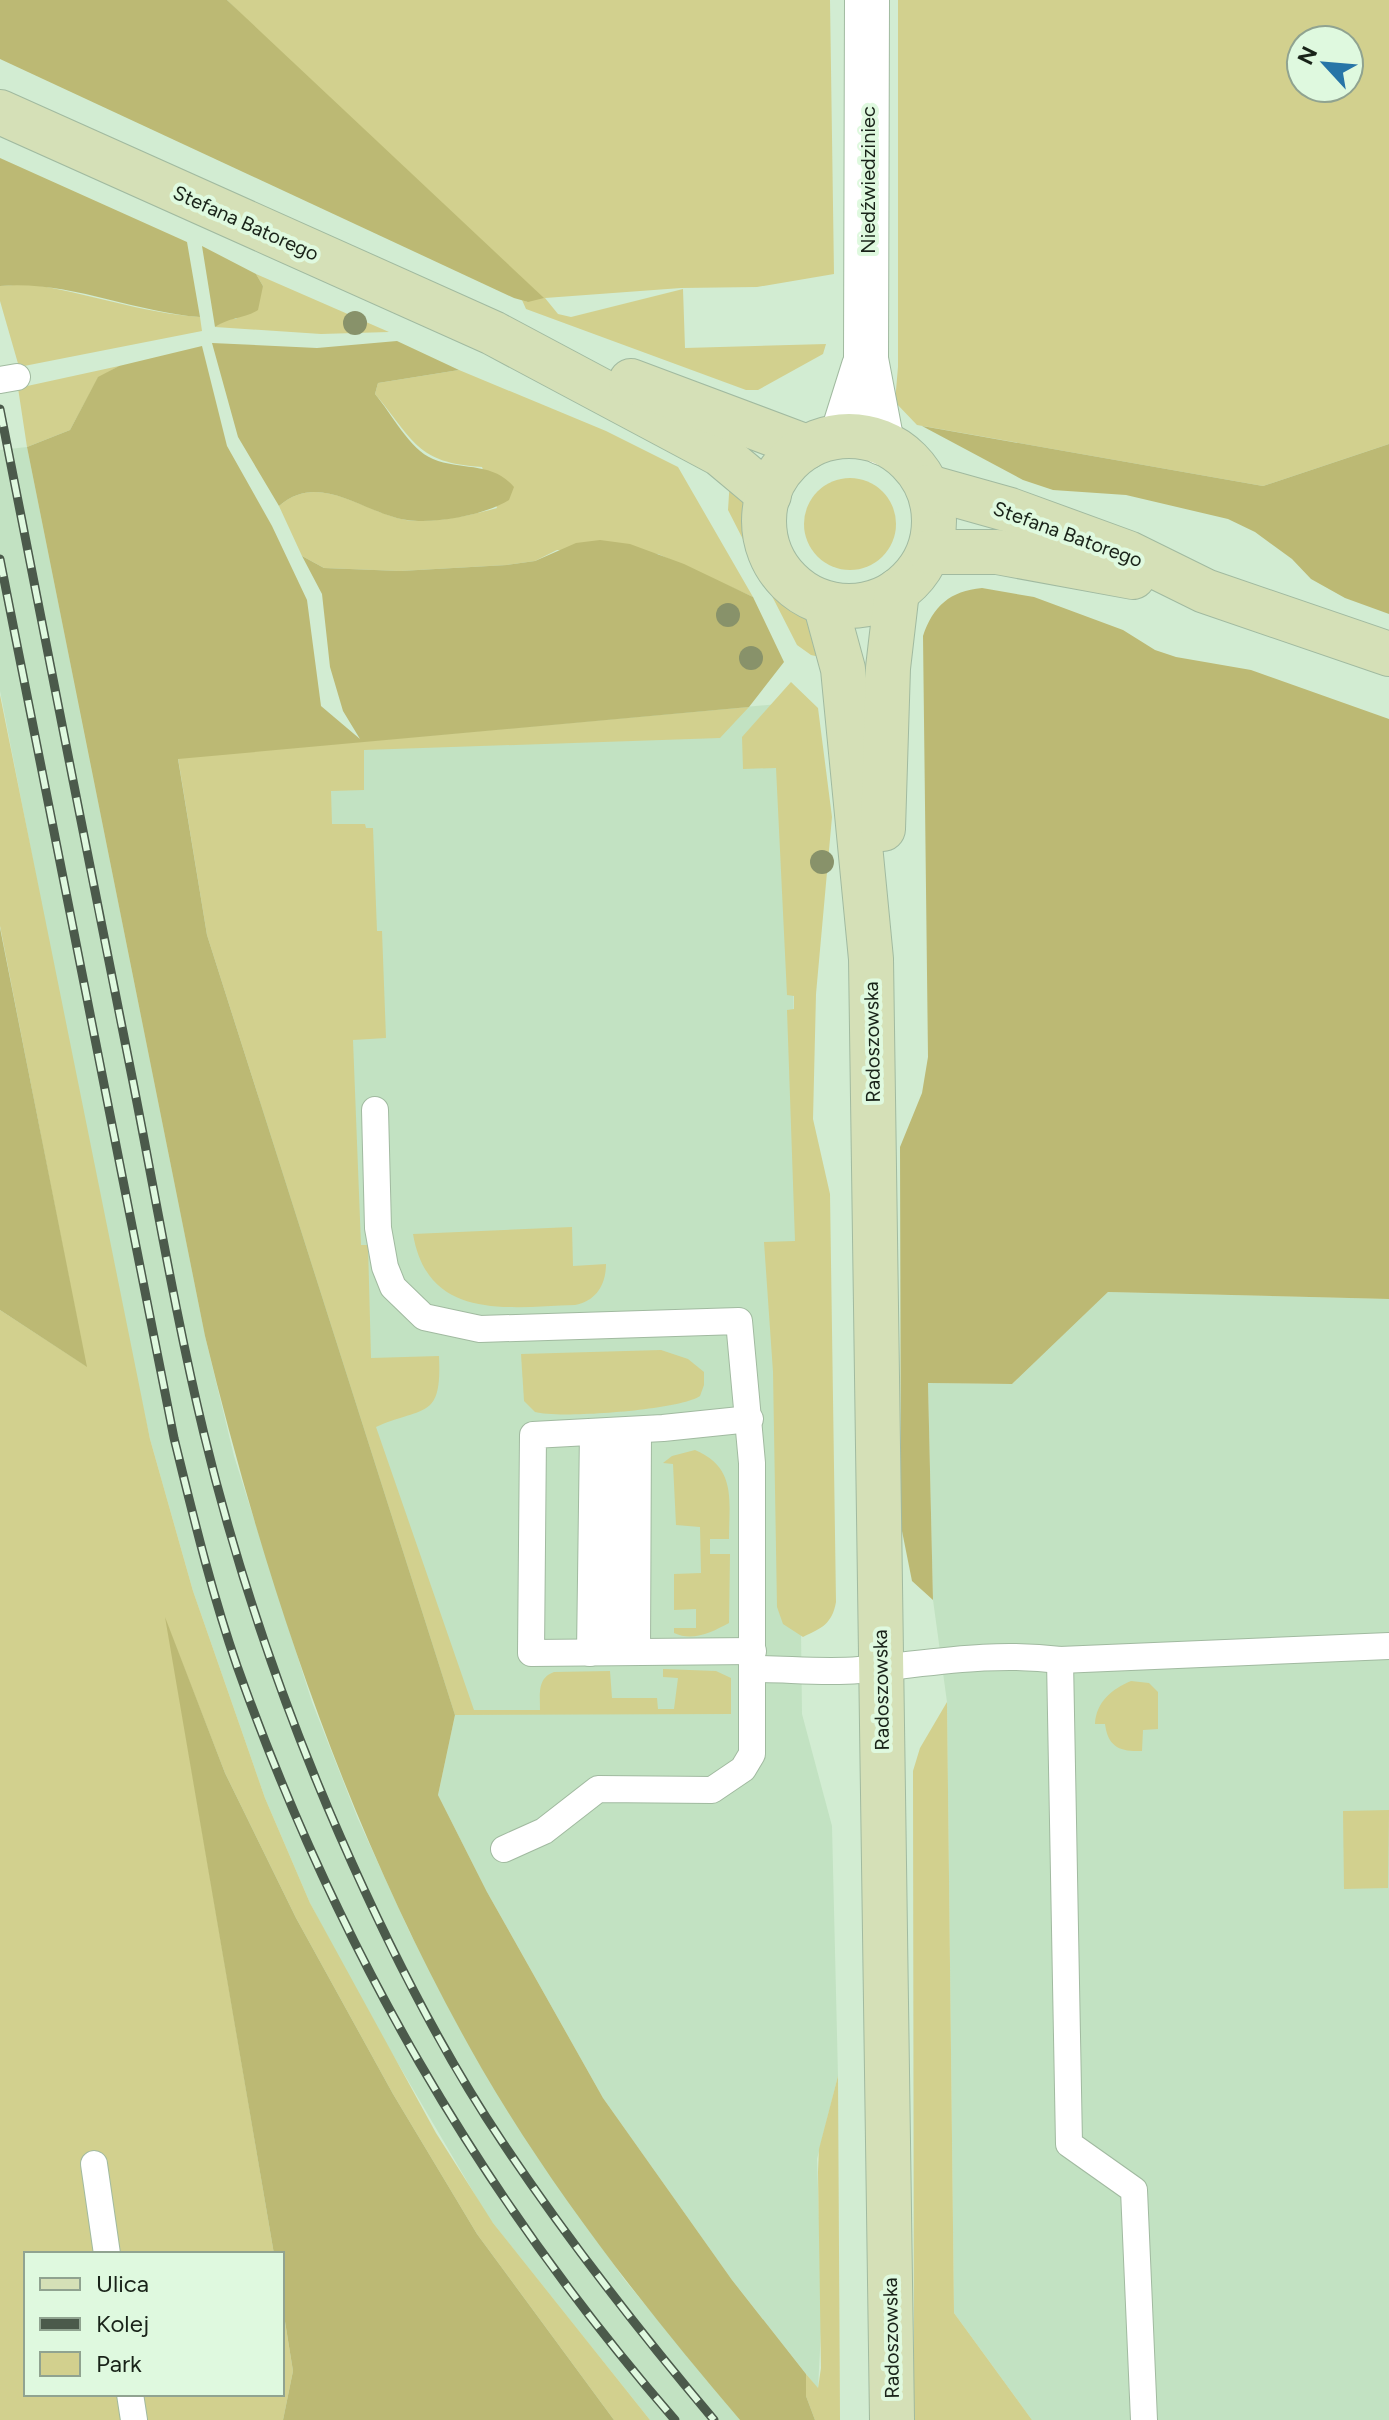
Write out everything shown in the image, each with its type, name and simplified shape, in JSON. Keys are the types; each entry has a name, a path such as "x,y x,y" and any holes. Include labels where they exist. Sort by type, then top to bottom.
{"street":[{"name":"Niedźwiedziniec","path":"844,442 866,359 867,0"},
{"name":"Stefana Batorego","path":"0,112 493,333 720,454 769,495"},
{"name":"Stefana Batorego","path":"493,333 844,442"},
{"path":"844,442 915,468 928,487 934,504 935,525 930,552 897,591 879,602 844,608 825,603 794,586 774,560 764,523 769,495 778,475 844,442"},
{"name":"Stefana Batorego","path":"928,487 1010,510 1128,553 1205,591 1389,654"},
{"name":"Stefana Batorego","path":"930,552 997,552 1205,591"},
{"name":"Radoszowska","path":"871,959 884,813 888,668 897,591"},
{"name":"Radoszowska","path":"825,603 843,669 871,959 892,2420"}],"lane":[{"path":"375,1110 378,1228 385,1267 393,1287 424,1317 480,1329 739,1321 750,1419 754,1660 752,1754 743,1769 712,1790 598,1789 544,1831 504,1849"},
{"path":"750,1419 533,1435 531,1653 613,1652 857,1670 971,1655 1019,1655 1060,1660 1389,1646"},
{"path":"613,1652 615,1431"},
{"path":"613,1652 615,1431"},
{"path":"1060,1660 1069,2144 1134,2190 1144,2420"},
{"path":"94,2164 107,2252"},
{"path":"130,2396 134,2420"}],"shaded area":[{"path":"0,0 227,0 544,298 528,302 514,298 0,59"},
{"path":"0,158 187,242 200,317 50,288 0,286"},
{"path":"202,246 256,274 263,286 258,310 215,327"},
{"path":"397,341 459,370 378,383 375,394 424,454 444,463 496,473 514,487 509,500 474,514 432,521 391,516 326,493 310,492 295,496 279,506 238,437 212,343 317,348"},
{"path":"202,346 227,446 272,526 307,600 321,706 360,739 343,711 330,667 322,594 302,556 324,568 400,571 535,561 576,543 600,540 630,544 684,564 753,597 784,662 749,707 178,759 207,935 455,1715 438,1795 487,1892 603,2098 732,2280 806,2374 806,2396 815,2420 740,2420 603,2250 510,2115 435,1983 353,1804 285,1620 256,1526 205,1336 27,447 70,430 98,377 119,366"},
{"path":"922,426 1263,486 1389,444 1389,614 1345,598 1311,579 1292,559 1255,532 1228,519 1126,495 1053,490 1023,480"},
{"path":"27,447 205,1336 234,1456 312,1702 358,1819 410,1933 483,2070 561,2190 624,2279 740,2420 650,2420 488,2217 366,2009 310,1903 265,1798 193,1591 150,1439 106,1236 0,691 0,450"},
{"path":"982,588 1034,597 1123,630 1155,650 1176,657 1251,670 1389,719 1389,1299 1108,1292 1012,1384 928,1383 933,1600 912,1581 901,1526 900,1147 922,1093 928,1057 923,636 932,616 944,602 961,593"},
{"path":"790,703 802,1714 832,1826 838,2076 817,2159 822,2310 818,2389 732,2280 603,2098 487,1892 438,1795 455,1715 269,1141 178,758"},
{"path":"0,928 87,1367 0,1310"},
{"path":"1108,1292 1389,1299 1389,2420 1032,2420 954,2313 947,1702 933,1600 928,1383 1012,1384"},
{"path":"165,1617 225,1773 296,1918 393,2094 477,2234 614,2420 283,2420 293,2371 284,2315 284,2252 274,2252"}],"green space":[{"path":"227,0 830,0 834,274 757,287 681,288 545,298 558,314 571,317 683,289 685,348 826,344 823,354 758,390 746,390 526,309 522,300 528,302"},
{"path":"898,0 1389,0 1389,444 1263,486 917,425 895,402 898,367"},
{"path":"256,274 389,332 321,334 215,327 226,319 236,319 263,286"},
{"path":"28,284 200,317 202,331 19,367 0,301 0,286"},
{"path":"119,366 98,378 70,430 27,447 18,388"},
{"path":"459,370 606,431 678,467 753,597 658,554 557,550 535,561 507,565 400,571 324,568 302,556 279,506 294,496 310,492 341,497 390,516 416,521 452,518 497,508 482,467 460,465 429,454 409,436 375,394 378,383"},
{"path":"850,478 867,482 882,492 892,507 896,524 892,541 882,556 867,566 850,570 833,566 818,556 808,541 804,524 808,507 818,492 833,482"},
{"path":"730,479 750,515 764,571 783,596 798,608 817,636 824,658 811,655 797,645 728,510"},
{"path":"791,682 818,708 832,817 816,994 813,1119 830,1194 836,1602 825,1624 803,1637 783,1624 777,1607 773,1372 764,1242 795,1241 787,1010 794,1009 794,996 787,995 776,768 743,769 742,737"},
{"path":"0,695 150,1439 193,1591 265,1798 310,1903 436,2133 493,2223 650,2420 614,2420 477,2234 393,2094 296,1918 225,1773 167,1624 274,2252 24,2252 24,2396 284,2396 284,2315 293,2371 283,2420 0,2420 0,1310 86,1366 0,926"},
{"path":"749,707 720,738 364,750 364,790 331,791 332,824 365,824 366,828 373,828 377,931 382,931 386,1038 353,1040 361,1245 368,1245 371,1358 439,1356 437,1391 427,1408 376,1427 474,1710 540,1710 542,1682 554,1672 610,1671 612,1698 657,1698 658,1709 674,1709 678,1678 663,1677 663,1669 716,1671 731,1678 731,1714 455,1715 207,935 178,758"},
{"path":"572,1227 573,1266 606,1264 598,1291 589,1300 575,1305 499,1307 453,1296 435,1282 422,1262 413,1234"},
{"path":"661,1350 688,1359 704,1372 700,1396 645,1409 568,1414 535,1412 524,1401 521,1354"},
{"path":"695,1450 718,1466 728,1487 729,1539 710,1539 710,1554 730,1554 729,1623 695,1636 681,1636 674,1633 674,1628 696,1628 696,1609 674,1610 674,1574 701,1573 700,1527 676,1525 673,1464 663,1463 672,1456"},
{"path":"1131,1681 1149,1683 1158,1692 1158,1729 1143,1730 1142,1751 1121,1749 1112,1743 1105,1724 1095,1724 1098,1709 1106,1697"},
{"path":"947,1702 954,2313 1032,2420 914,2420 913,1771 920,1748"},
{"path":"1389,1810 1388,1888 1344,1889 1343,1811"},
{"path":"838,2076 840,2420 815,2420 806,2396 806,2374 818,2388 821,2368 819,2149"}],"railway":[{"path":"0,409 194,1390 231,1536 281,1688 319,1787 358,1875 395,1954 457,2070 503,2143 579,2250 714,2420"},
{"path":"0,559 174,1438 195,1524 237,1666 276,1770 320,1871 420,2064 538,2246 604,2334 675,2420"}]}
